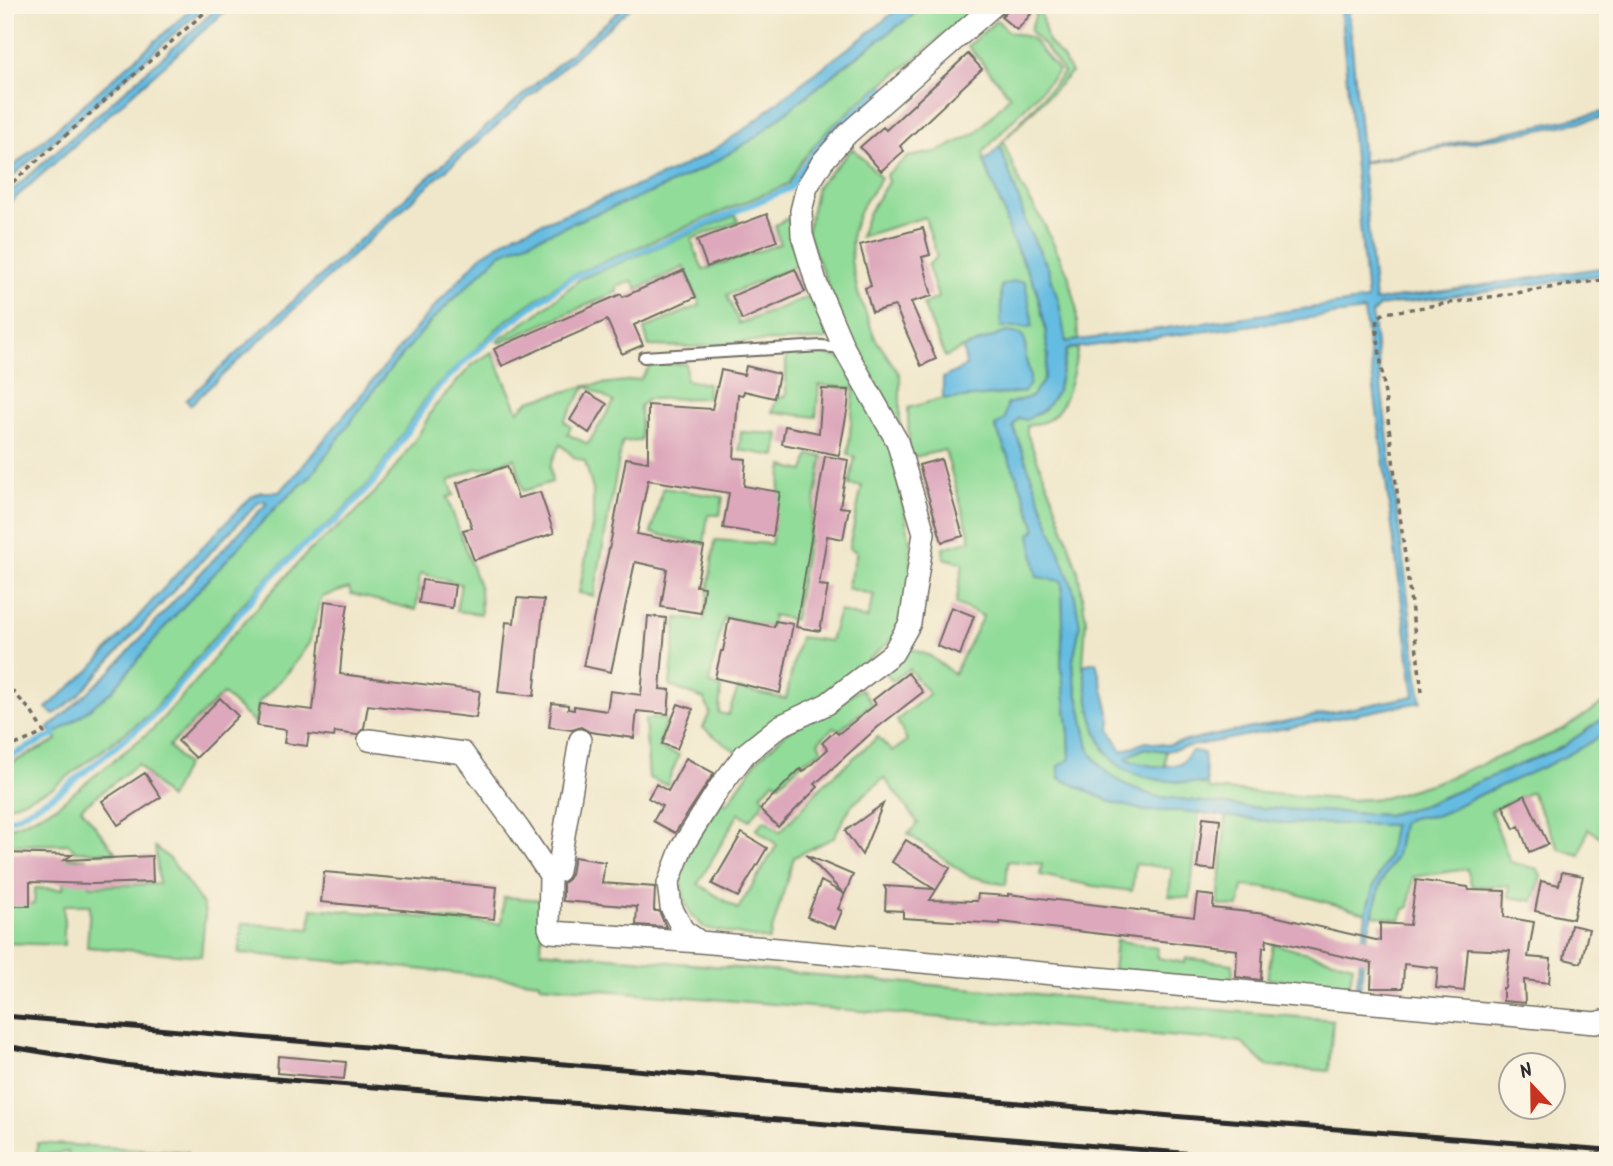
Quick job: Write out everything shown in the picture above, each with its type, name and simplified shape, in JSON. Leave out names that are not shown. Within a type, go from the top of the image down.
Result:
[{"type":"street","points":[[700,942],[683,930],[671,907],[668,884],[682,847],[745,754],[780,726],[827,704],[893,653],[910,623],[924,533],[897,441],[844,348],[817,285],[802,235],[801,211],[807,187],[822,161],[847,134],[994,5]]},
{"type":"street","points":[[369,740],[463,753],[550,875],[551,932],[700,942],[1595,1023],[1608,1020]]},
{"type":"street","points":[[550,875],[558,871],[580,740]]},
{"type":"lane","points":[[644,357],[821,346],[844,348]]},
{"type":"path","points":[[5,189],[213,5]]},
{"type":"path","points":[[1422,692],[1377,331],[1378,317],[1385,313],[1608,279]]},
{"type":"path","points":[[5,683],[31,711],[44,733],[5,749]]},
{"type":"green space","points":[[926,5],[978,5],[828,130],[802,160],[788,184],[570,276],[505,321],[430,392],[372,480],[333,520],[300,546],[260,585],[150,714],[53,788],[5,808],[5,766],[57,740],[55,734],[112,691],[169,622],[277,506],[310,477],[386,374],[432,320],[501,253],[655,191],[708,166],[753,139]]},
{"type":"green space","points":[[1027,5],[1044,5],[1041,15],[1048,42],[1063,58],[1071,73],[1003,141],[1064,73],[1030,31],[1036,14]]},
{"type":"green space","points":[[997,20],[1007,31],[1031,38],[1059,71],[983,152],[984,162],[1004,212],[1009,233],[1036,288],[1045,326],[1048,357],[1043,381],[1031,397],[1007,404],[1022,489],[1036,530],[1062,580],[1061,667],[1070,759],[1059,778],[1111,802],[1199,812],[1190,898],[1169,896],[1172,868],[1135,864],[1132,891],[1040,875],[1042,864],[1008,861],[1006,885],[969,876],[908,834],[918,823],[884,778],[851,806],[833,838],[794,857],[769,940],[705,928],[691,915],[683,896],[680,875],[690,850],[721,800],[727,804],[758,759],[787,732],[861,689],[872,703],[840,730],[834,727],[818,742],[822,750],[803,762],[779,784],[774,781],[761,794],[765,800],[750,820],[739,813],[698,884],[738,909],[777,845],[756,829],[765,820],[780,832],[826,782],[878,737],[892,752],[907,741],[897,720],[929,694],[909,669],[892,681],[884,671],[906,647],[930,656],[954,674],[983,616],[956,604],[963,563],[944,558],[943,548],[971,540],[945,450],[909,458],[908,408],[943,398],[1024,392],[1030,374],[1025,340],[1007,332],[945,357],[923,304],[938,298],[928,265],[937,257],[925,217],[860,237],[868,214],[888,182],[886,175],[908,157],[940,151],[976,133],[1010,96],[968,46]]},
{"type":"green space","points":[[1003,141],[1022,188],[1042,220],[1068,274],[1076,304],[1078,340],[1065,342],[1059,303],[1048,268],[1026,225],[1000,146]]},
{"type":"green space","points":[[853,148],[881,178],[861,208],[852,232],[851,261],[858,293],[875,338],[900,375],[900,434],[858,359],[807,233],[817,186]]},
{"type":"green space","points":[[736,215],[738,222],[691,239],[703,270],[780,244],[775,225],[788,218],[796,252],[802,263],[727,295],[739,324],[808,297],[819,306],[831,337],[822,340],[743,342],[692,347],[649,346],[644,329],[700,305],[684,267],[637,289],[633,281],[616,287],[617,292],[500,343],[497,341],[537,314],[580,279]]},
{"type":"green space","points":[[1078,348],[1069,387],[1061,407],[1048,420],[1027,426],[1027,434],[1052,495],[1078,571],[1086,620],[1083,665],[1090,705],[1104,750],[1118,765],[1132,773],[1160,780],[1207,784],[1209,789],[1351,800],[1384,798],[1442,780],[1533,743],[1563,729],[1608,700],[1608,715],[1562,747],[1424,805],[1387,815],[1245,807],[1154,796],[1126,785],[1105,771],[1090,752],[1074,677],[1073,660],[1080,626],[1013,426],[1019,418],[1057,392],[1067,350]]},
{"type":"green space","points":[[492,352],[518,411],[529,401],[586,386],[641,379],[651,364],[686,364],[686,380],[708,384],[708,398],[648,399],[640,406],[641,440],[622,442],[594,596],[579,593],[593,521],[593,490],[585,461],[575,458],[560,444],[550,466],[552,482],[523,491],[515,458],[474,469],[449,481],[454,495],[447,497],[480,589],[481,614],[456,611],[461,584],[420,573],[416,610],[351,594],[349,588],[322,597],[309,643],[290,670],[259,702],[255,724],[223,694],[169,746],[186,765],[169,799],[138,764],[81,808],[116,853],[75,851],[69,844],[5,845],[5,829],[57,806],[153,729],[205,671],[224,644],[309,551],[354,514],[383,484],[419,434],[434,407],[472,365]],"holes":[[[586,386],[614,402],[588,444],[567,434],[571,427],[564,421]]]},
{"type":"green space","points":[[818,353],[841,358],[890,445],[910,542],[911,581],[897,635],[828,695],[738,753],[703,728],[710,712],[704,699],[670,686],[677,618],[704,621],[715,540],[771,544],[783,466],[804,471],[809,455],[823,456],[794,620],[773,615],[771,627],[725,617],[709,683],[721,688],[719,713],[728,715],[738,689],[786,699],[800,637],[830,641],[839,611],[867,619],[874,595],[847,588],[857,552],[849,548],[862,486],[849,485],[855,457],[848,455],[854,389],[819,385],[816,417],[772,412],[777,398],[786,396],[786,355]]},
{"type":"green space","points":[[741,432],[779,434],[776,456],[739,450]]},
{"type":"green space","points":[[663,488],[723,497],[720,515],[708,515],[704,544],[651,533]]},
{"type":"green space","points":[[645,719],[666,719],[659,748],[679,755],[667,785],[649,778]]},
{"type":"green space","points":[[1608,731],[1608,836],[1605,840],[1588,829],[1580,855],[1559,849],[1531,792],[1491,811],[1510,862],[1538,869],[1541,876],[1533,901],[1509,897],[1509,886],[1472,886],[1467,869],[1413,877],[1409,907],[1404,909],[1400,920],[1373,915],[1381,882],[1396,856],[1402,823],[1415,817],[1442,813],[1558,760]]},
{"type":"green space","points":[[1145,748],[1166,751],[1165,766],[1139,764],[1126,757]]},
{"type":"green space","points":[[1226,816],[1283,823],[1394,825],[1388,857],[1374,885],[1366,913],[1278,889],[1243,886],[1239,907],[1218,905]]},
{"type":"green space","points":[[155,847],[170,859],[203,905],[205,914],[201,956],[87,947],[90,905],[64,905],[64,945],[5,943],[5,905],[34,904],[35,888],[63,889],[64,857],[87,859],[90,886],[159,884]]},
{"type":"green space","points":[[504,897],[544,900],[541,951],[1333,1020],[1329,1071],[1267,1066],[1241,1042],[540,985],[540,982],[239,953],[242,923],[310,929],[312,908],[501,924]]},
{"type":"green space","points":[[1116,940],[1157,948],[1158,958],[1185,963],[1186,958],[1233,964],[1232,982],[1113,971]]},
{"type":"green space","points":[[1273,944],[1353,965],[1349,989],[1267,979]]},
{"type":"green space","points":[[37,1143],[188,1152],[187,1161],[68,1161],[68,1152],[37,1156]]},
{"type":"water","points":[[196,5],[207,5],[5,183],[5,174]]},
{"type":"water","points":[[221,5],[232,5],[5,207],[5,197]]},
{"type":"water","points":[[626,5],[634,5],[422,191],[190,405],[186,400],[417,187]]},
{"type":"water","points":[[902,5],[926,5],[753,139],[708,166],[655,191],[501,253],[432,320],[386,374],[310,477],[277,506],[169,622],[112,691],[55,734],[48,729],[111,671],[267,503],[258,503],[187,576],[78,696],[54,715],[46,708],[90,670],[182,568],[251,497],[261,492],[279,492],[292,479],[426,316],[482,255],[517,233],[669,173],[709,153],[748,127]]},
{"type":"water","points":[[1340,5],[1348,5],[1363,162],[1608,111],[1608,117],[1362,163],[1375,301],[1608,267],[1608,274],[1379,306],[1372,314],[1421,702],[1166,751],[1145,748],[1127,757],[1129,761],[1158,767],[1181,764],[1192,751],[1204,753],[1207,784],[1173,782],[1127,771],[1109,756],[1102,745],[1089,705],[1083,665],[1096,662],[1111,720],[1110,730],[1122,751],[1146,742],[1166,745],[1414,696],[1364,311],[1067,349],[1057,392],[1045,409],[1026,420],[1019,418],[1013,426],[1074,591],[1080,626],[1073,660],[1074,677],[1090,752],[1105,771],[1126,785],[1154,796],[1245,807],[1387,815],[1424,805],[1562,747],[1608,715],[1608,731],[1575,751],[1442,813],[1411,818],[1402,823],[1396,856],[1381,882],[1366,940],[1360,991],[1356,991],[1366,913],[1374,885],[1388,857],[1393,825],[1283,823],[1181,811],[1145,811],[1111,802],[1059,778],[1059,766],[1070,759],[1061,667],[1062,581],[1037,577],[1030,534],[1036,529],[995,426],[1005,419],[1007,404],[1031,397],[1043,381],[1048,357],[1045,326],[1036,288],[1009,233],[1004,212],[984,162],[1000,146],[1026,225],[1048,268],[1059,303],[1066,342],[1367,300]]},
{"type":"water","points":[[1015,281],[1025,282],[1032,327],[1001,327],[1001,286]]},
{"type":"water","points":[[1007,332],[1021,334],[1025,340],[1030,384],[1024,392],[943,398],[943,378],[966,366],[963,348]]},
{"type":"building","points":[[1012,5],[1021,5],[1031,14],[1017,30],[1001,17]]},
{"type":"building","points":[[968,54],[982,69],[900,146],[904,151],[881,171],[860,147],[883,127],[886,130]]},
{"type":"building","points":[[767,214],[777,241],[707,267],[697,240]]},
{"type":"building","points":[[923,228],[930,255],[922,257],[932,296],[911,302],[936,359],[921,366],[895,306],[872,312],[865,288],[871,286],[860,245]]},
{"type":"building","points":[[795,269],[805,292],[742,320],[732,296]]},
{"type":"building","points":[[684,270],[696,297],[634,325],[643,345],[622,354],[607,320],[502,366],[494,349],[621,294],[623,297]]},
{"type":"building","points":[[746,366],[779,374],[774,398],[744,391],[743,395],[738,394],[734,458],[746,459],[744,486],[780,492],[773,536],[723,528],[729,493],[648,480],[637,534],[704,547],[696,586],[704,587],[701,613],[661,607],[667,569],[635,562],[611,672],[583,666],[626,458],[648,462],[648,405],[712,409],[721,370],[744,375]]},
{"type":"building","points":[[822,389],[849,390],[839,455],[782,444],[785,426],[819,433]]},
{"type":"building","points":[[587,392],[607,404],[589,433],[570,420]]},
{"type":"building","points":[[825,456],[848,460],[840,507],[849,508],[843,539],[827,536],[819,585],[828,586],[820,631],[796,627]]},
{"type":"building","points":[[941,459],[963,536],[942,542],[919,465]]},
{"type":"building","points":[[507,466],[518,498],[540,492],[554,533],[474,560],[463,530],[472,528],[457,483]]},
{"type":"building","points":[[422,580],[455,585],[452,608],[419,603]]},
{"type":"building","points":[[517,598],[544,600],[534,696],[498,692],[506,622],[514,623]]},
{"type":"building","points":[[325,601],[348,604],[340,674],[480,691],[476,718],[368,705],[364,728],[357,735],[335,732],[334,737],[309,734],[307,746],[284,743],[286,730],[257,726],[260,704],[313,710]]},
{"type":"building","points":[[951,607],[974,616],[960,655],[937,646]]},
{"type":"building","points":[[648,616],[666,618],[660,689],[670,690],[668,714],[637,711],[634,738],[590,732],[581,727],[572,730],[549,727],[552,703],[568,705],[568,709],[574,710],[574,706],[607,711],[610,691],[641,695]]},
{"type":"building","points":[[729,618],[774,627],[775,621],[793,624],[780,693],[715,678]]},
{"type":"building","points":[[908,673],[923,692],[878,727],[815,784],[818,787],[778,827],[760,809],[800,769],[803,772],[828,749],[822,743],[835,731],[838,734],[876,704],[873,700]]},
{"type":"building","points":[[220,698],[238,716],[196,758],[178,741]]},
{"type":"building","points":[[678,704],[693,709],[677,749],[662,744]]},
{"type":"building","points":[[686,758],[714,773],[675,833],[653,821],[662,806],[648,798],[656,784],[668,791]]},
{"type":"building","points":[[145,773],[161,797],[118,825],[102,801]]},
{"type":"building","points":[[1525,795],[1548,844],[1529,852],[1519,826],[1514,829],[1503,806]]},
{"type":"building","points":[[883,804],[862,855],[845,831]]},
{"type":"building","points":[[1203,817],[1220,819],[1215,870],[1197,868]]},
{"type":"building","points":[[742,833],[767,848],[738,897],[712,884]]},
{"type":"building","points":[[906,840],[950,868],[930,900],[977,901],[978,894],[1008,894],[1194,917],[1197,894],[1214,896],[1213,908],[1265,914],[1380,941],[1380,923],[1410,925],[1416,880],[1468,887],[1469,890],[1505,891],[1504,917],[1534,922],[1528,957],[1551,959],[1549,983],[1524,980],[1525,1003],[1503,1001],[1510,951],[1468,949],[1464,991],[1436,988],[1438,968],[1404,964],[1403,988],[1371,988],[1372,963],[1267,939],[1266,947],[1263,947],[1261,980],[1236,977],[1237,950],[1000,922],[903,918],[903,911],[885,910],[884,886],[934,889],[892,862]]},
{"type":"building","points":[[5,853],[72,855],[64,860],[152,856],[153,882],[30,882],[30,906],[7,906]]},
{"type":"building","points":[[806,855],[853,875],[838,909],[842,911],[835,928],[807,917],[821,881],[844,894]]},
{"type":"building","points":[[574,857],[605,862],[602,883],[655,887],[654,911],[659,911],[666,927],[636,925],[637,907],[563,901],[563,883],[571,874]]},
{"type":"building","points":[[324,872],[497,887],[494,919],[321,902]]},
{"type":"building","points":[[1562,872],[1583,876],[1573,919],[1535,911],[1541,881],[1559,885]]},
{"type":"building","points":[[1571,925],[1589,929],[1581,963],[1564,959]]},
{"type":"building","points":[[278,1056],[346,1062],[344,1079],[277,1073]]},
{"type":"waterway","points":[[5,821],[61,791],[152,717],[262,587],[302,547],[335,522],[374,482],[433,393],[508,324],[571,278],[790,188],[829,134],[884,88]]},
{"type":"waterway","points":[[5,759],[55,734]]},
{"type":"railway","points":[[5,1016],[1207,1119],[1608,1150]]},
{"type":"railway","points":[[5,1046],[122,1065],[228,1075],[1280,1161]]}]
